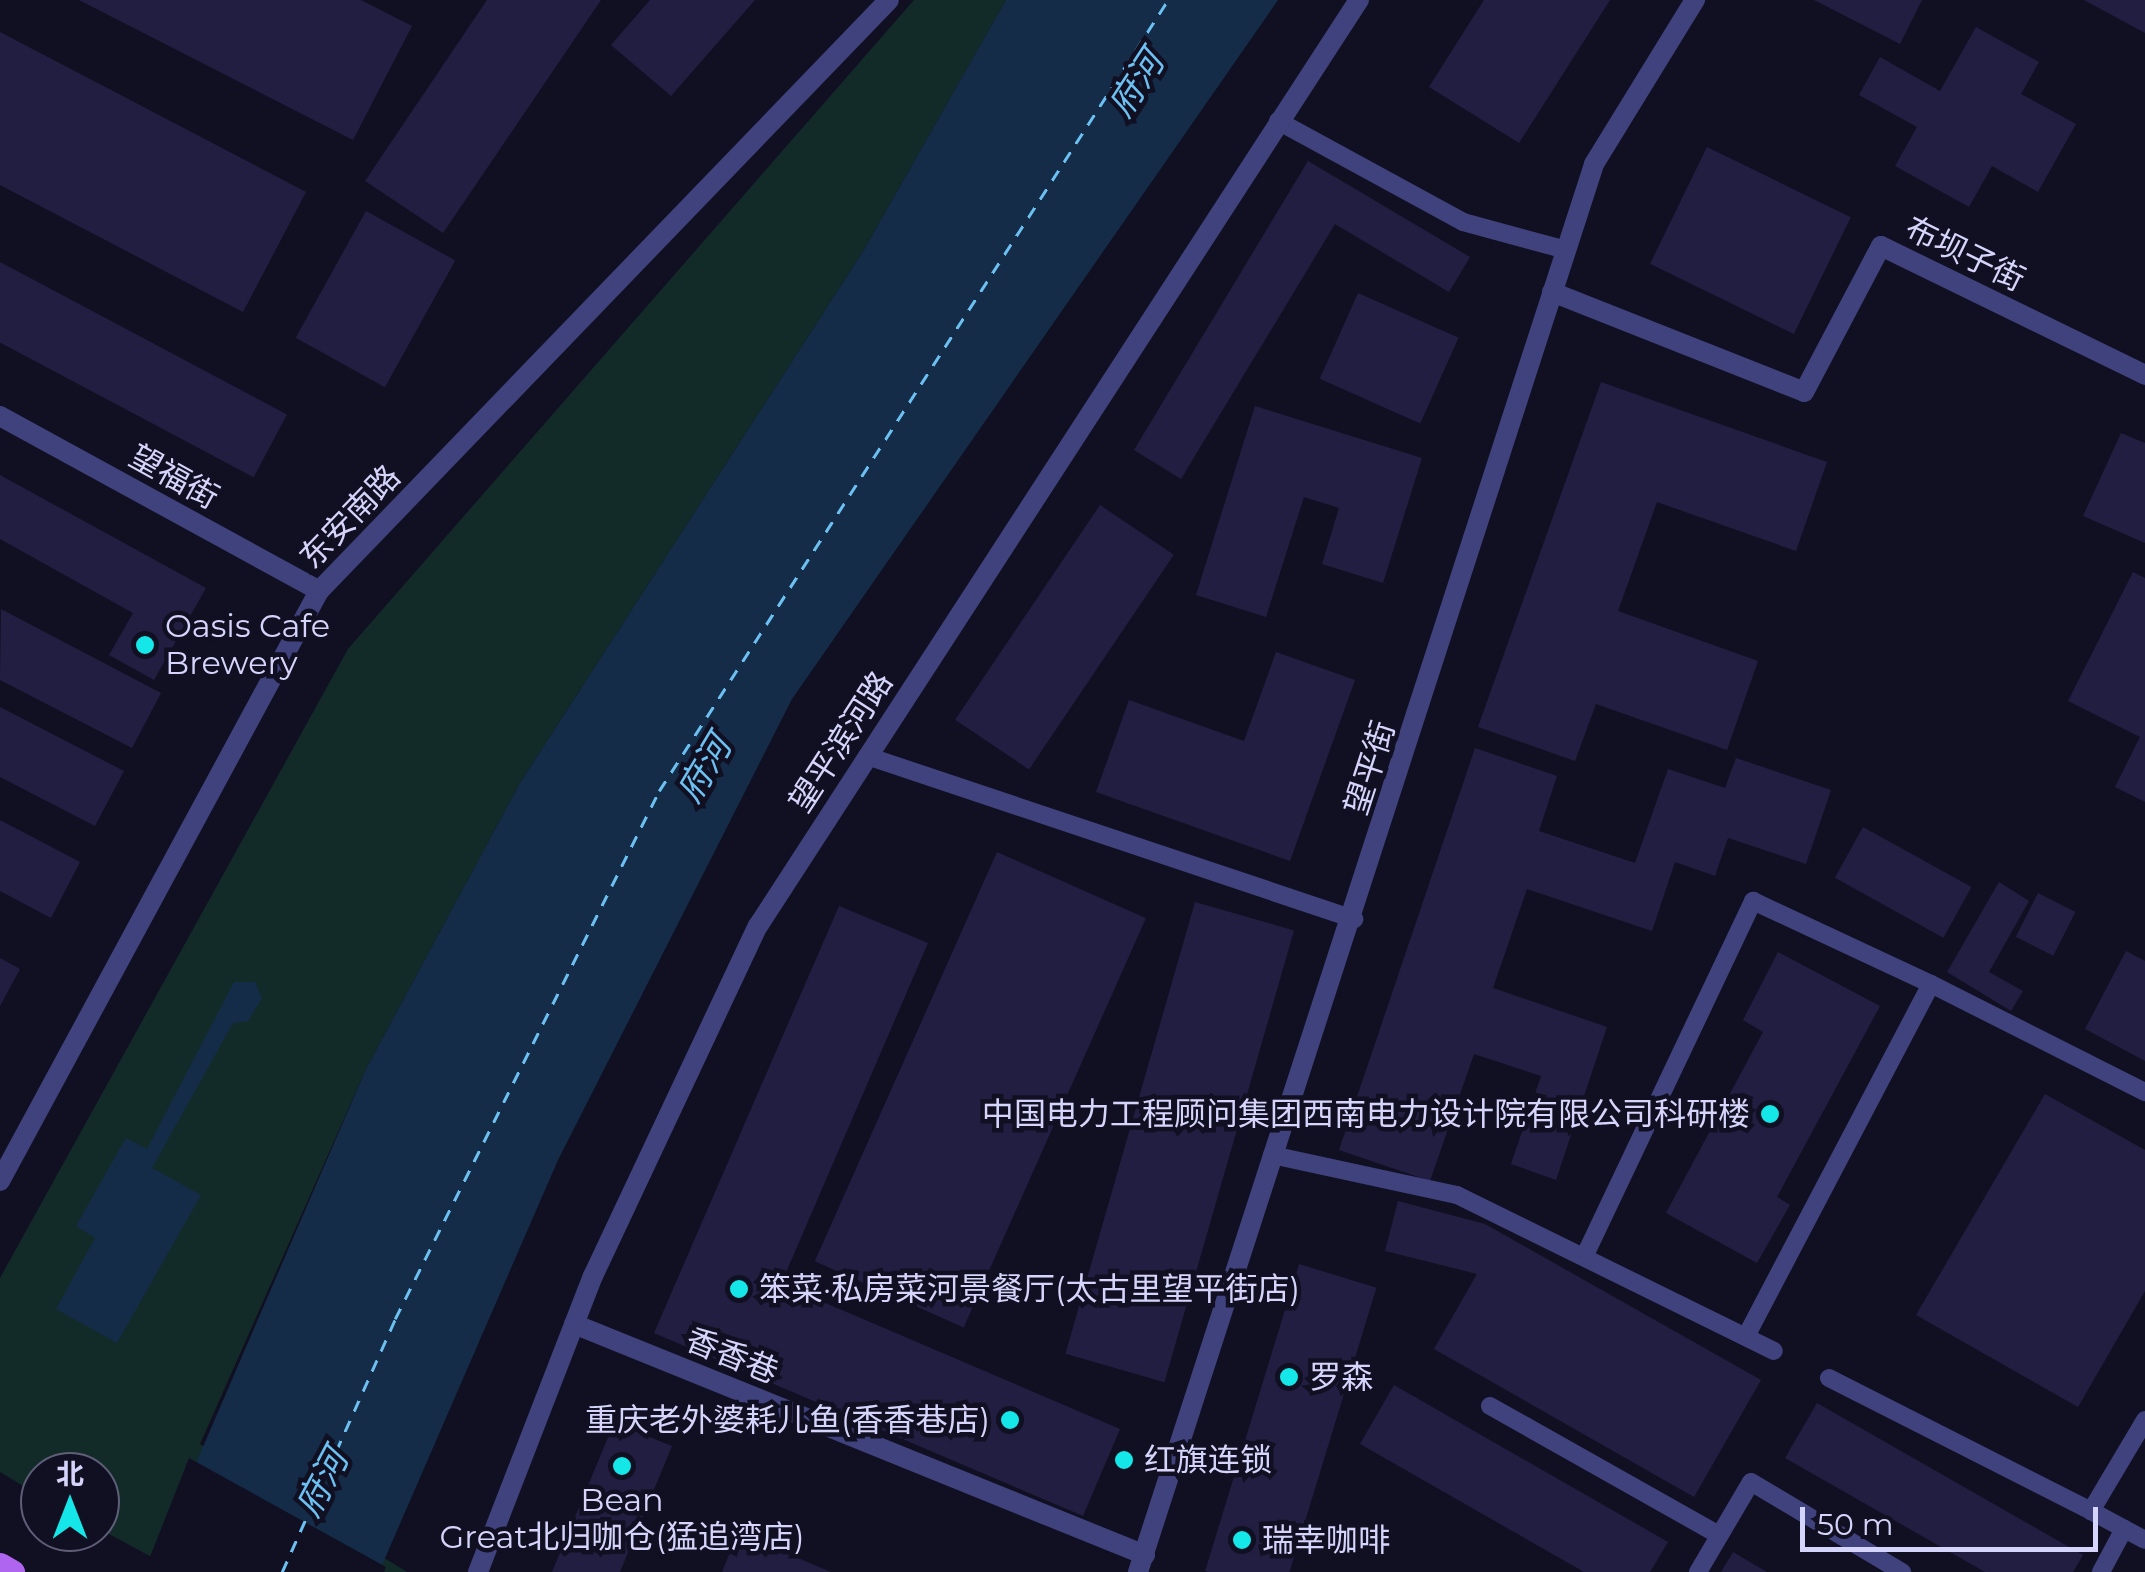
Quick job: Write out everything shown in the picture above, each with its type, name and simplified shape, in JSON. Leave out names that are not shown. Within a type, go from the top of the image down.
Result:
[{"type":"main road","points":[[0,1565],[12,1572]]},
{"type":"street","name":"东安南路","points":[[0,1181],[319,592],[890,0]]},
{"type":"street","name":"望平滨河路","points":[[478,1572],[574,1324],[758,926],[1359,0]]},
{"type":"street","name":"望平街","points":[[1142,1564],[1272,1155],[1354,919],[1594,164],[1695,0]]},
{"type":"street","name":"布坝子街","points":[[1552,292],[1804,392],[1881,246],[2145,375]]},
{"type":"street","name":"望福街","points":[[0,416],[319,592]]},
{"type":"street","name":"香香巷","points":[[574,1324],[1142,1564]]},
{"type":"lane","points":[[1278,121],[1463,222],[1566,250]]},
{"type":"lane","points":[[867,756],[1354,919]]},
{"type":"lane","points":[[1586,1253],[1753,901],[1931,984],[2145,1092]]},
{"type":"lane","points":[[1746,1335],[1931,984]]},
{"type":"lane","points":[[1272,1155],[1457,1195],[1586,1253],[1774,1351]]},
{"type":"lane","points":[[1828,1378],[2145,1540]]},
{"type":"lane","points":[[1490,1406],[1719,1535]]},
{"type":"lane","points":[[2091,1511],[2145,1420]]},
{"type":"lane","points":[[1698,1572],[1750,1482],[1902,1572]]},
{"type":"lane","points":[[2101,1572],[2124,1529]]},
{"type":"green space","points":[[914,0],[1006,0],[862,253],[520,783],[366,1069],[200,1444],[407,1572],[179,1572],[120,1540],[120,1452],[20,1452],[20,1484],[0,1472],[0,1278],[348,649]]},
{"type":"water","name":"府河","points":[[1006,0],[1278,0],[792,699],[558,1160],[379,1572],[149,1572],[366,1069],[520,783],[862,253]]},
{"type":"water","points":[[234,982],[255,982],[262,998],[248,1021],[233,1023],[152,1168],[201,1195],[117,1343],[56,1309],[95,1238],[76,1226],[126,1138],[147,1149]]},
{"type":"pier","points":[[189,1458],[386,1567],[384,1572],[144,1572]]},
{"type":"building","points":[[79,0],[361,0],[412,26],[353,140]]},
{"type":"building","points":[[487,0],[601,0],[443,233],[365,181]]},
{"type":"building","points":[[650,0],[755,0],[671,96],[611,45]]},
{"type":"building","points":[[1484,0],[1610,0],[1519,143],[1429,87]]},
{"type":"building","points":[[1814,0],[1922,0],[1900,44]]},
{"type":"building","points":[[2084,0],[2145,0],[2145,33]]},
{"type":"building","points":[[1976,27],[2039,62],[2021,94],[2076,124],[2038,192],[1992,166],[1969,207],[1895,166],[1917,127],[1859,95],[1880,57],[1940,91]]},
{"type":"building","points":[[0,32],[306,192],[243,312],[0,185]]},
{"type":"building","points":[[1707,147],[1851,217],[1794,334],[1650,264]]},
{"type":"building","points":[[1308,161],[1470,257],[1449,292],[1335,224],[1181,479],[1134,450]]},
{"type":"building","points":[[366,211],[455,260],[385,387],[296,338]]},
{"type":"building","points":[[0,262],[287,415],[254,477],[0,342]]},
{"type":"building","points":[[1358,293],[1458,338],[1420,424],[1320,379]]},
{"type":"building","points":[[1601,382],[1827,462],[1796,551],[1657,502],[1618,611],[1758,661],[1727,750],[1596,704],[1575,761],[1478,727]]},
{"type":"building","points":[[1255,406],[1422,458],[1383,583],[1322,564],[1339,508],[1304,497],[1266,617],[1196,595]]},
{"type":"building","points":[[2121,433],[2145,443],[2145,543],[2083,516]]},
{"type":"building","points":[[0,475],[206,588],[154,680],[109,655],[133,613],[0,539]]},
{"type":"building","points":[[1100,505],[1174,555],[1029,769],[955,720]]},
{"type":"building","points":[[2133,572],[2145,578],[2145,802],[2115,787],[2140,737],[2068,701]]},
{"type":"building","points":[[1,609],[161,693],[132,748],[0,680]]},
{"type":"building","points":[[1276,652],[1355,680],[1290,861],[1096,792],[1129,700],[1244,741]]},
{"type":"building","points":[[0,707],[124,771],[95,826],[0,777]]},
{"type":"building","points":[[1475,748],[1557,776],[1539,831],[1635,863],[1668,769],[1725,788],[1736,758],[1831,790],[1806,864],[1728,838],[1715,876],[1675,862],[1652,931],[1527,889],[1493,988],[1607,1027],[1556,1180],[1511,1164],[1541,1076],[1474,1054],[1430,1181],[1339,1150]]},
{"type":"building","points":[[0,820],[80,862],[51,918],[0,891]]},
{"type":"building","points":[[1863,827],[1971,887],[1943,938],[1835,878]]},
{"type":"building","points":[[997,852],[1146,918],[964,1328],[815,1261]]},
{"type":"building","points":[[1999,882],[2029,901],[1989,972],[2023,991],[2011,1011],[1947,972]]},
{"type":"building","points":[[2038,893],[2075,912],[2053,956],[2016,937]]},
{"type":"building","points":[[1195,902],[1294,930],[1164,1382],[1065,1354]]},
{"type":"building","points":[[839,906],[928,943],[781,1284],[1120,1429],[1083,1516],[654,1333]]},
{"type":"building","points":[[2126,951],[2145,961],[2145,1061],[2085,1029]]},
{"type":"building","name":"中国电力工程顾问集团西南电力设计院有限公司科研楼","points":[[1778,952],[1880,1006],[1777,1197],[1790,1205],[1757,1263],[1666,1213],[1763,1032],[1743,1020]]},
{"type":"building","points":[[0,958],[20,969],[0,1006]]},
{"type":"building","points":[[2045,1094],[2145,1150],[2145,1291],[2078,1407],[1916,1315]]},
{"type":"building","points":[[1398,1201],[1485,1224],[1761,1380],[1694,1497],[1434,1349],[1477,1274],[1385,1251]]},
{"type":"building","points":[[1299,1264],[1376,1288],[1290,1572],[1205,1571]]},
{"type":"building","points":[[1394,1385],[1668,1542],[1650,1572],[1584,1572],[1360,1444]]},
{"type":"building","points":[[1817,1403],[2083,1555],[2073,1572],[1985,1572],[1785,1458]]},
{"type":"building","points":[[614,1423],[672,1446],[620,1572],[552,1572]]},
{"type":"building","points":[[738,1533],[831,1572],[722,1572]]},
{"type":"building","points":[[1733,1552],[1767,1572],[1721,1572]]},
{"type":"ferry route","points":[[282,1572],[395,1319],[659,791],[1168,0]]},
{"type":"place","name":"Oasis Cafe Brewery","points":[[145,645]]},
{"type":"place","name":"中国电力工程顾问集团西南电力设计院有限公司科研楼","points":[[1770,1114]]},
{"type":"place","name":"笨菜·私房菜河景餐厅(太古里望平街店)","points":[[739,1289]]},
{"type":"place","name":"罗森","points":[[1289,1377]]},
{"type":"place","name":"重庆老外婆耗儿鱼(香香巷店)","points":[[1010,1420]]},
{"type":"place","name":"红旗连锁","points":[[1124,1460]]},
{"type":"place","name":"Bean Great北归咖仓(猛追湾店)","points":[[622,1466]]},
{"type":"place","name":"瑞幸咖啡","points":[[1242,1540]]}]
